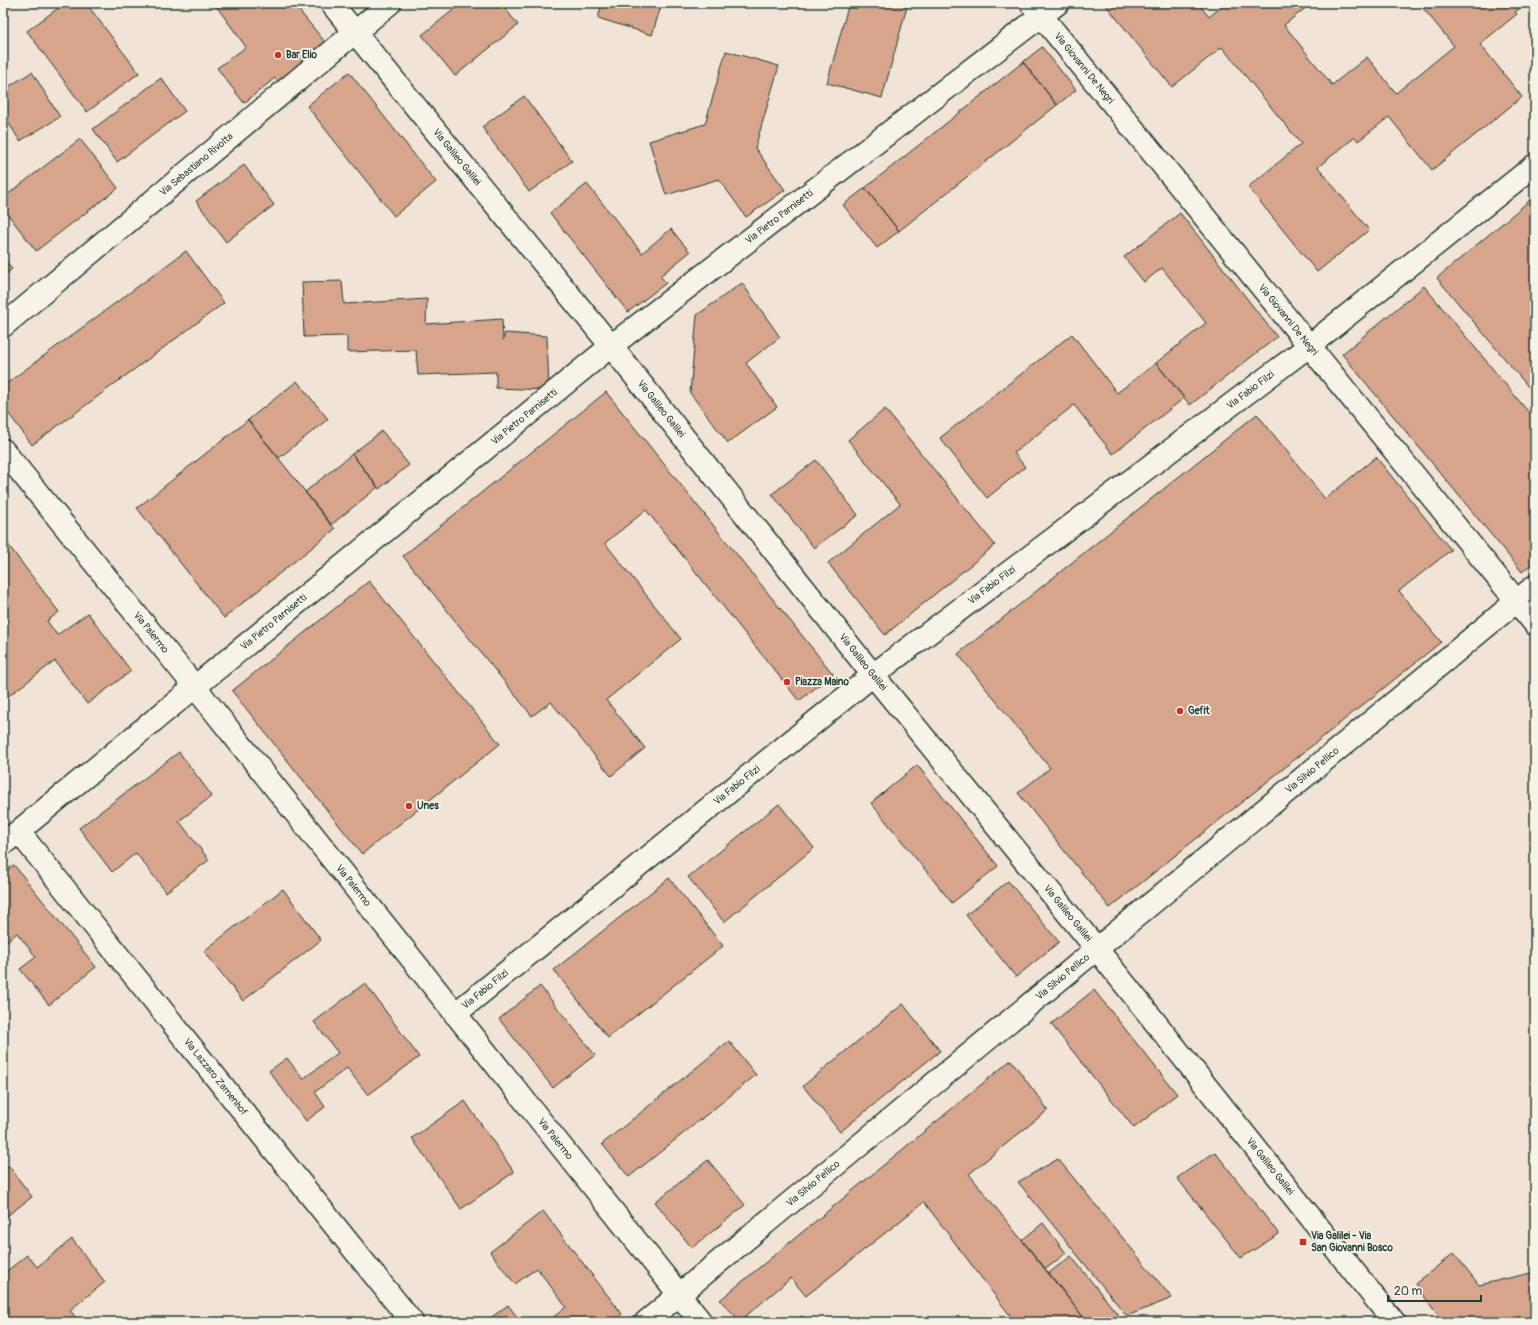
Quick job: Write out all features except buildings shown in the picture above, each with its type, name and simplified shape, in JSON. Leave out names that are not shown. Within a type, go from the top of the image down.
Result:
[{"type":"street","name":"Via Galileo Galilei","points":[[331,3],[611,346],[873,675],[1096,948],[1394,1322]]},
{"type":"street","name":"Via Sebastiano Rivolta","points":[[3,326],[390,3]]},
{"type":"street","name":"Via Pietro Parnisetti","points":[[11,838],[611,346],[1044,7]]},
{"type":"street","name":"Via Giovanni De Negri","points":[[1044,7],[1308,346],[1535,624]]},
{"type":"street","name":"Via Fabio Filzi","points":[[454,1014],[873,675],[1308,346],[1535,165]]},
{"type":"street","name":"Via Palermo","points":[[3,450],[195,687],[454,1014],[701,1322]]},
{"type":"street","name":"Via Silvio Pellico","points":[[646,1322],[1535,586]]},
{"type":"street","name":"Via Lazzaro Zamenhof","points":[[11,838],[412,1322]]},
{"type":"place","name":"Bar Elio","points":[[278,55]]},
{"type":"place","name":"Piazza Maino","points":[[787,682]]},
{"type":"place","name":"Gefit","points":[[1180,711]]},
{"type":"place","name":"Unes","points":[[409,806]]},
{"type":"place","name":"Via Galilei - Via San Giovanni Bosco","points":[[1303,1242]]}]
